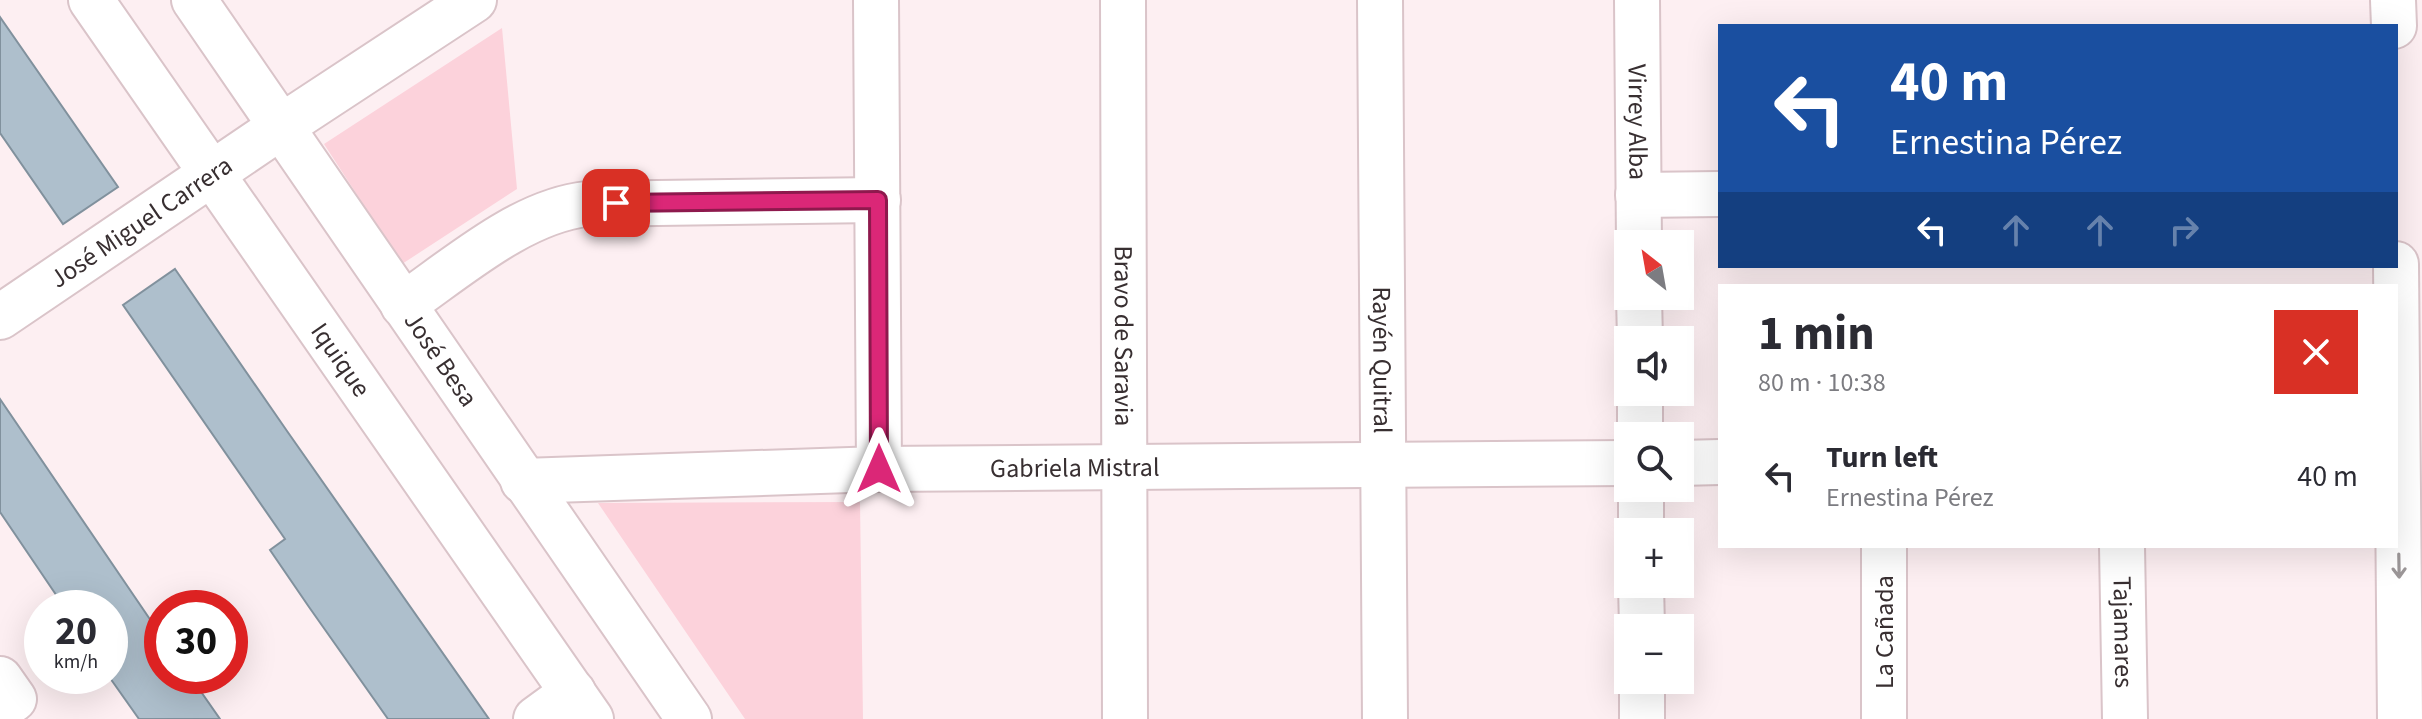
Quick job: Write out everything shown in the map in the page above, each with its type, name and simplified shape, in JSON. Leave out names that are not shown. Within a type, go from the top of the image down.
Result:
[{"type":"street","name":"Iquique","points":[[91,0],[582,706]]},
{"type":"street","name":"José Besa","points":[[194,0],[689,719]]},
{"type":"street","name":"José Miguel Carrera","points":[[0,317],[474,0]]},
{"type":"street","points":[[876,0],[879,469]]},
{"type":"street","name":"Bravo de Saravia","points":[[1123,0],[1125,719]]},
{"type":"street","name":"Rayén Quitral","points":[[1380,0],[1385,719]]},
{"type":"street","name":"Virrey Alba","points":[[1637,0],[1639,230]]},
{"type":"street","points":[[2393,0],[2394,24]]},
{"type":"street","points":[[1638,195],[1718,194]]},
{"type":"street","points":[[403,305],[521,226],[567,206],[878,200]]},
{"type":"street","points":[[2398,307],[2405,457],[2400,719]]},
{"type":"street","points":[[1694,463],[1718,462]]},
{"type":"street","name":"Gabriela Mistral","points":[[523,481],[879,469],[1614,463]]},
{"type":"street","name":"La Cañada","points":[[1884,548],[1884,719]]},
{"type":"street","name":"Tajamares","points":[[2122,548],[2125,719]]},
{"type":"street","points":[[1642,694],[1642,719]]},
{"type":"street","points":[[536,719],[582,706]]},
{"type":"shaded area","points":[[502,28],[517,189],[402,264],[324,144]]},
{"type":"shaded area","points":[[860,502],[863,719],[745,719],[598,503]]},
{"type":"building","points":[[0,17],[118,187],[63,224],[0,133]]},
{"type":"building","points":[[175,269],[489,719],[388,719],[309,607],[270,550],[285,539],[123,305]]},
{"type":"building","points":[[0,399],[144,611],[144,694],[203,694],[220,719],[139,719],[121,694],[128,694],[128,590],[53,590],[0,512]]},
{"type":"route","points":[[616,203],[878,200],[879,469]]}]
